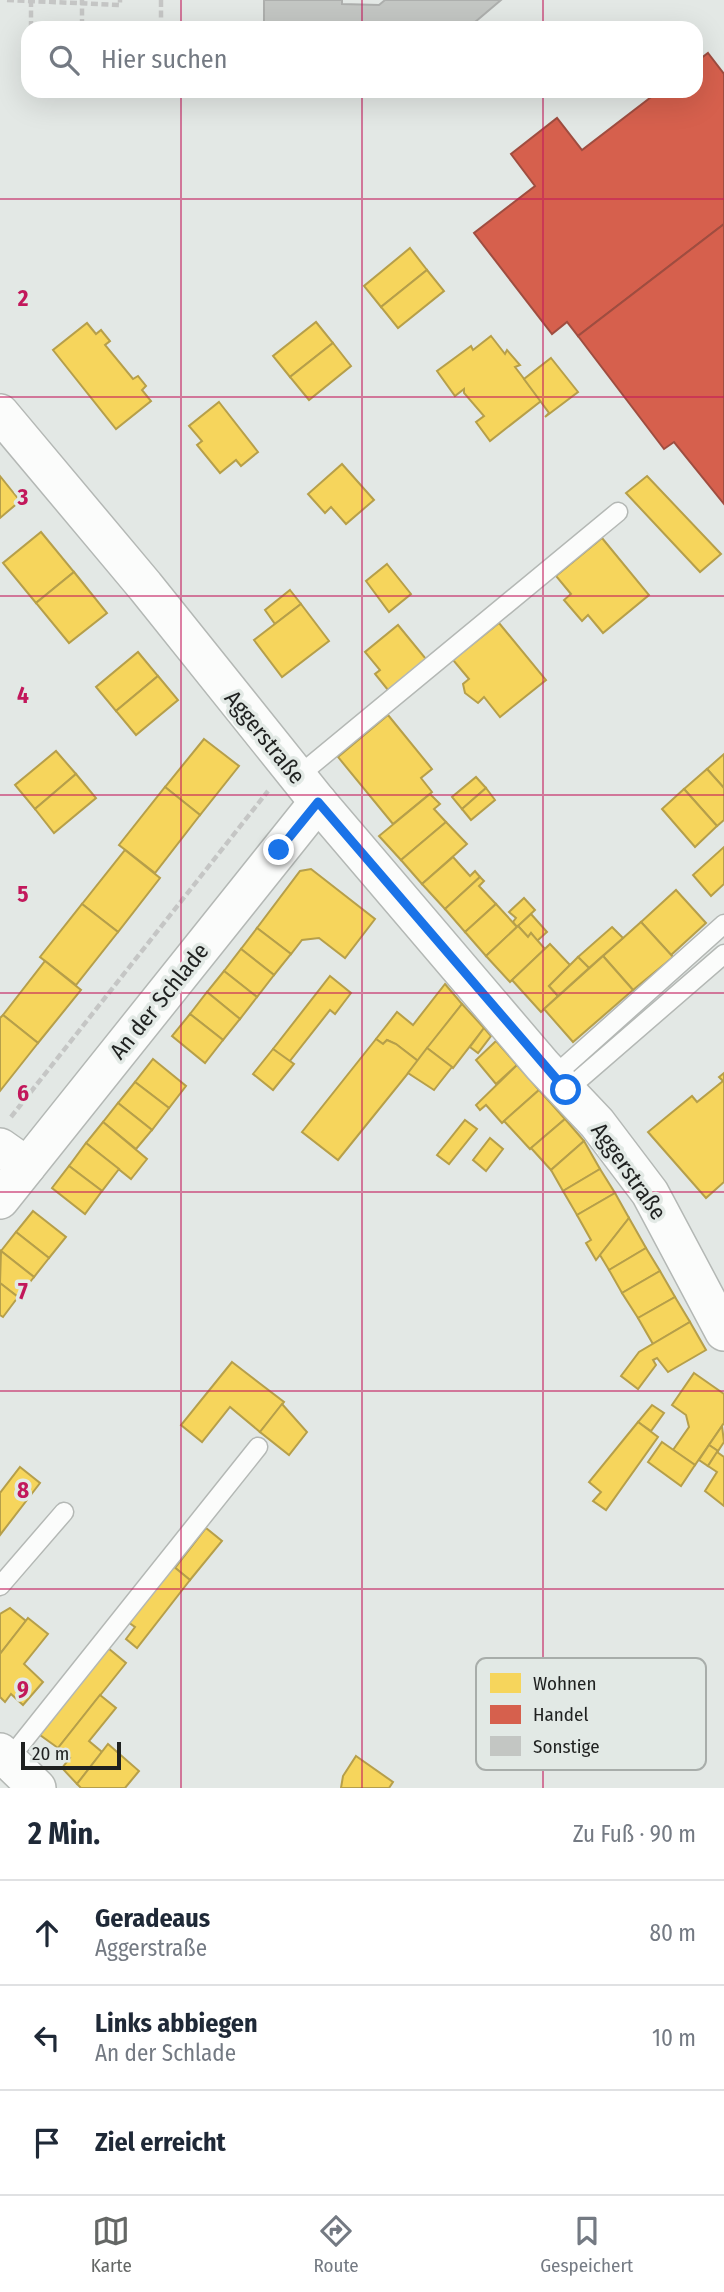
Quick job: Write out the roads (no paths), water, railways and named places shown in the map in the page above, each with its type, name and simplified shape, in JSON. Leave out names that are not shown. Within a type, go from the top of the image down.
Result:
[{"type":"street","name":"Aggerstraße","points":[[0,413],[145,586],[301,782],[597,1123],[650,1193],[724,1332]]},
{"type":"street","name":"An der Schlade","points":[[0,1200],[12,1144],[301,782]]},
{"type":"street","points":[[4,1755],[37,1788]]},
{"type":"lane","points":[[301,782],[618,512]]},
{"type":"lane","points":[[560,1083],[724,924]]},
{"type":"lane","points":[[560,1083],[724,954]]},
{"type":"lane","points":[[4,1755],[258,1447]]},
{"type":"lane","points":[[0,1586],[64,1512]]}]
